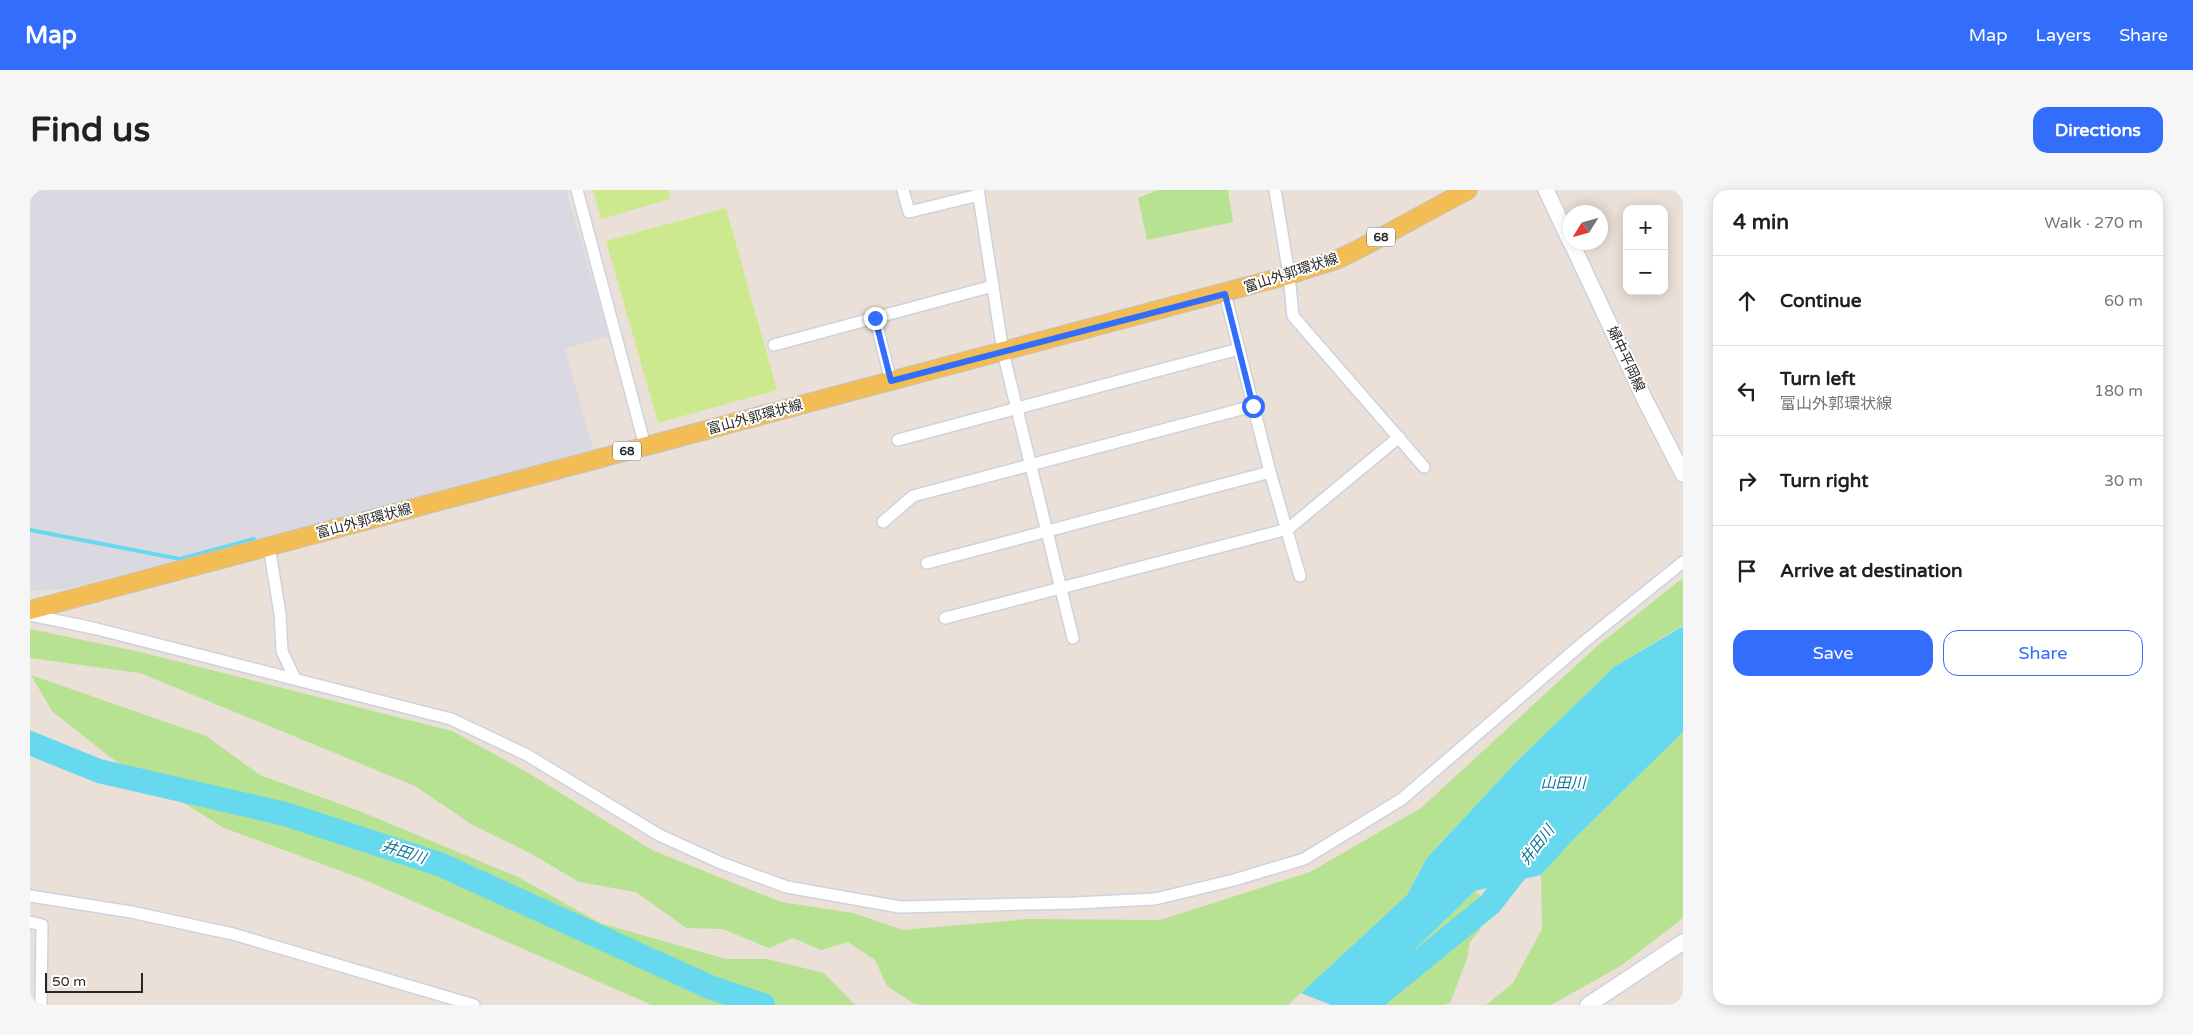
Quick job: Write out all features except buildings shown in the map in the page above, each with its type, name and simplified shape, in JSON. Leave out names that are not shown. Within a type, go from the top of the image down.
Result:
[{"type":"main road","name":"富山外郭環状線","points":[[30,610],[1289,276],[1336,260],[1357,250],[1468,190]]},
{"type":"main road","name":"婦中平岡線","points":[[1546,190],[1563,225]]},
{"type":"main road","name":"婦中平岡線","points":[[1575,250],[1645,400],[1683,474]]},
{"type":"main road","points":[[1588,1005],[1683,942]]},
{"type":"street","points":[[577,190],[645,446]]},
{"type":"street","points":[[903,190],[909,212],[978,193],[1003,352],[1045,531],[1073,638]]},
{"type":"street","points":[[1274,190],[1289,276],[1293,316],[1400,437],[1424,467]]},
{"type":"street","points":[[774,345],[993,286]]},
{"type":"street","points":[[1225,294],[1270,472],[1300,576]]},
{"type":"street","points":[[875,318],[891,381]]},
{"type":"street","points":[[898,440],[1239,349]]},
{"type":"street","points":[[883,522],[913,496],[1253,406]]},
{"type":"street","points":[[945,618],[1288,529],[1400,437]]},
{"type":"street","points":[[928,563],[1270,472]]},
{"type":"street","points":[[269,546],[280,614],[282,651],[295,679]]},
{"type":"street","points":[[30,615],[93,628],[450,719],[527,755],[659,835],[721,863],[787,887],[900,907],[1075,903],[1155,898],[1234,880],[1304,859],[1402,799],[1584,642],[1683,562]]},
{"type":"street","points":[[30,896],[131,912],[233,934],[474,1005]]},
{"type":"street","points":[[30,922],[42,925],[40,1005]]},
{"type":"shaded area","points":[[30,190],[566,190],[609,336],[565,349],[594,452],[66,589],[30,591]]},
{"type":"green space","points":[[593,190],[668,190],[671,199],[601,219]]},
{"type":"green space","points":[[1158,190],[1228,190],[1233,222],[1147,240],[1138,198]]},
{"type":"green space","points":[[726,208],[777,390],[658,423],[606,241]]},
{"type":"green space","points":[[1683,578],[1683,625],[1614,667],[1518,760],[1427,858],[1407,895],[1288,1005],[921,1005],[913,1003],[887,986],[875,960],[848,942],[821,950],[793,938],[769,948],[723,929],[686,928],[636,892],[579,882],[528,852],[471,824],[415,786],[140,673],[30,658],[30,629],[140,652],[452,731],[525,771],[652,850],[781,902],[853,913],[903,930],[1028,919],[1160,920],[1310,872],[1421,808],[1596,647]]},
{"type":"green space","points":[[31,675],[206,736],[260,775],[362,812],[518,877],[600,923],[726,959],[767,959],[824,973],[855,1005],[652,1005],[360,878],[224,828],[110,757],[52,711]]},
{"type":"green space","points":[[1683,732],[1683,918],[1622,965],[1551,1005],[1486,1005],[1513,983],[1542,929],[1541,875],[1573,840]]},
{"type":"green space","points":[[1475,891],[1480,895],[1480,930],[1470,942],[1467,959],[1450,1003],[1443,1005],[1370,1005],[1412,952]]},
{"type":"water","name":"山田川","points":[[1683,626],[1683,732],[1573,840],[1541,875],[1475,891],[1412,952],[1370,1005],[1331,1005],[1301,993],[1407,895],[1427,858],[1518,760],[1614,667]]},
{"type":"waterway","points":[[30,530],[180,559],[254,539]]},
{"type":"waterway","name":"井田川","points":[[30,743],[99,771],[285,814],[439,864],[712,988],[763,1005]]},
{"type":"waterway","name":"井田川","points":[[1366,1005],[1490,904],[1526,858]]},
{"type":"route","points":[[875,318],[891,381],[1225,294],[1253,406]]}]
